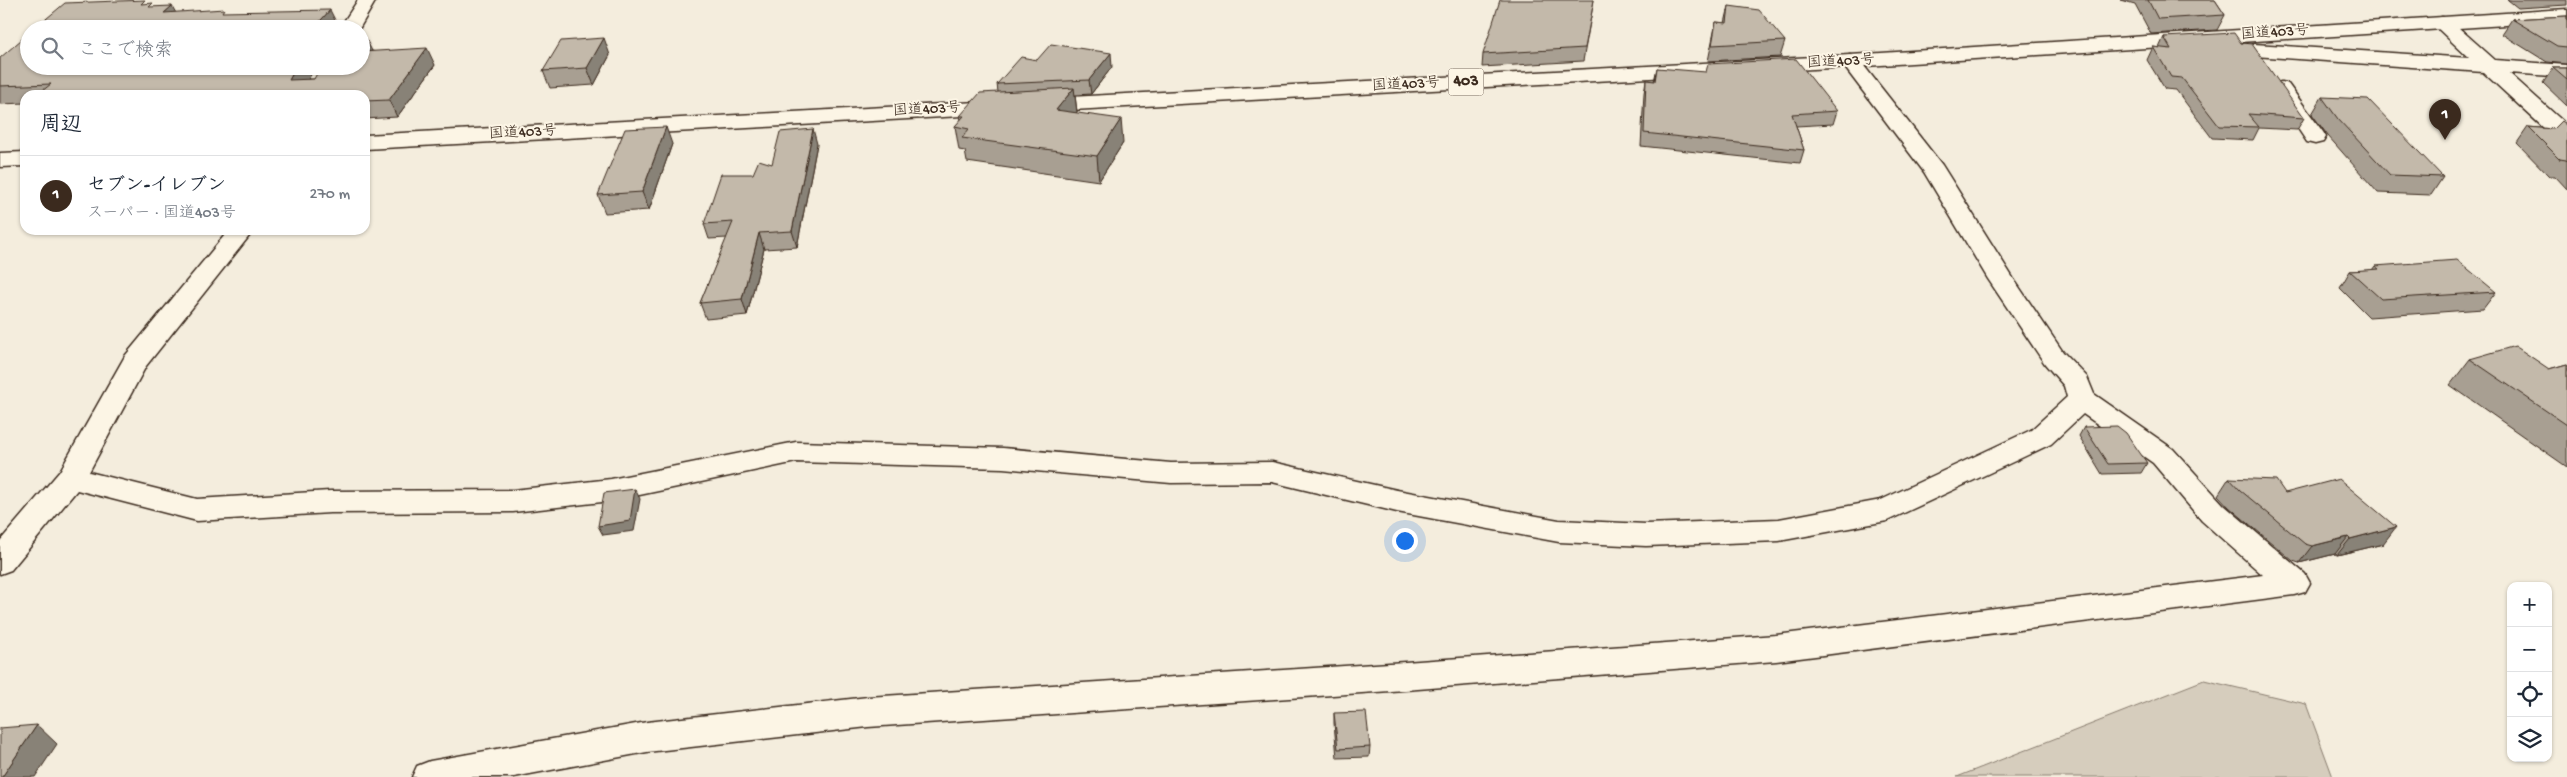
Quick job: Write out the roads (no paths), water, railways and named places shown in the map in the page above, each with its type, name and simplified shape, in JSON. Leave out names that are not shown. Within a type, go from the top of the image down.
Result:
[{"type":"main road","points":[[355,20],[367,0]]},
{"type":"main road","name":"国道403号","points":[[370,142],[1850,61],[2567,15]]},
{"type":"main road","points":[[2442,23],[2567,137]]},
{"type":"main road","points":[[2237,36],[2254,50],[2315,137]]},
{"type":"main road","points":[[2254,50],[2567,71]]},
{"type":"main road","points":[[430,777],[647,737],[868,712],[1405,676],[1776,648],[2294,584],[2213,513],[2163,456],[2082,399],[2077,383],[2043,342],[1934,170],[1850,61]]},
{"type":"main road","points":[[0,160],[20,159]]},
{"type":"main road","points":[[0,562],[71,478],[135,362],[238,235]]},
{"type":"main road","points":[[71,478],[198,510],[330,502],[513,501],[611,490],[796,452],[1003,458],[1171,474],[1272,472],[1397,501],[1560,532],[1646,535],[1779,530],[1887,510],[2041,437],[2082,399]]},
{"type":"place","name":"セブン-イレブン","points":[[2445,140]]}]
